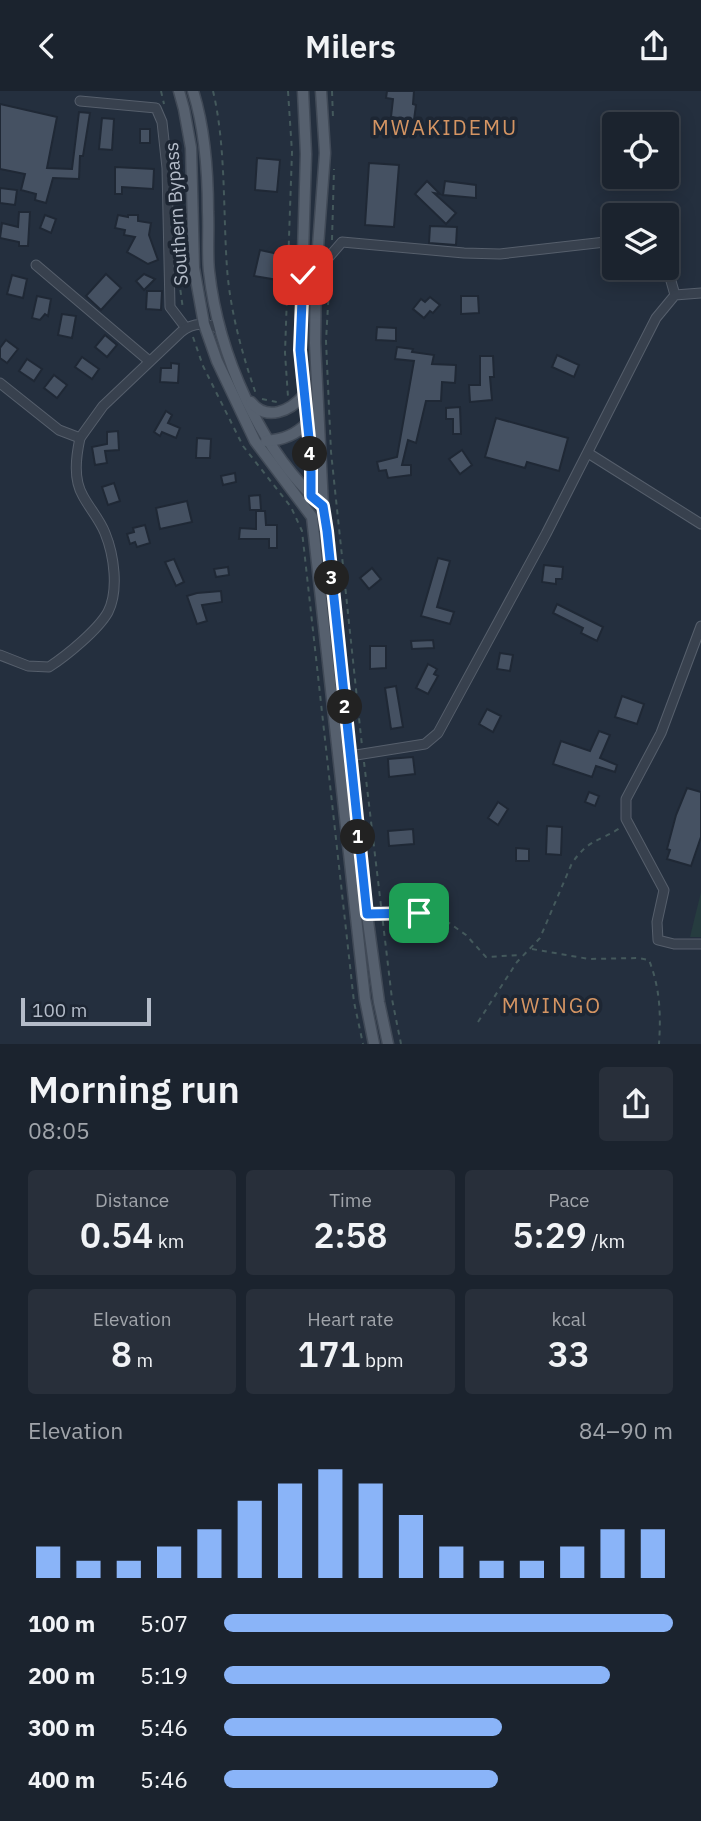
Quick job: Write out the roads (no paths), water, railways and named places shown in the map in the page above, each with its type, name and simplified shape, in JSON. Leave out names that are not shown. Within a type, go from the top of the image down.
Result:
[{"type":"main road","name":"Southern Bypass","points":[[178,91],[191,148],[194,268],[204,324],[217,361],[255,440],[312,516]]},
{"type":"main road","name":"Southern Bypass","points":[[193,91],[204,149],[209,270],[229,359],[269,441],[311,496],[323,506]]},
{"type":"main road","points":[[303,91],[306,154],[300,350],[311,458],[311,496]]},
{"type":"main road","points":[[321,91],[325,153],[316,272],[315,343],[323,506],[367,914],[379,1002],[388,1044]]},
{"type":"main road","points":[[244,394],[255,407],[271,413],[285,411],[304,395]]},
{"type":"main road","points":[[255,440],[269,441],[298,432],[307,423]]},
{"type":"main road","points":[[312,516],[365,999],[374,1044]]},
{"type":"street","points":[[80,101],[156,108],[162,122],[167,168],[170,307],[187,328]]},
{"type":"street","points":[[316,272],[342,242],[500,254],[602,242]]},
{"type":"street","points":[[36,265],[148,360]]},
{"type":"street","points":[[671,280],[675,295]]},
{"type":"street","points":[[350,756],[425,744],[438,733],[588,453],[656,318],[675,295],[701,293]]},
{"type":"street","points":[[0,655],[28,666],[49,667],[99,624],[108,611],[114,578],[111,551],[105,533],[78,485],[80,438],[103,406],[148,360],[187,328],[212,324],[221,330]]},
{"type":"street","points":[[0,383],[59,430],[80,438]]},
{"type":"street","points":[[588,453],[701,524]]},
{"type":"street","points":[[311,496],[312,516]]},
{"type":"street","points":[[701,626],[661,733],[626,799],[626,819],[664,890],[657,922],[657,940],[674,944],[701,944]]},
{"type":"district","name":"MWAKIDEMU","points":[[445,128]]},
{"type":"district","name":"MWINGO","points":[[552,1006]]}]
